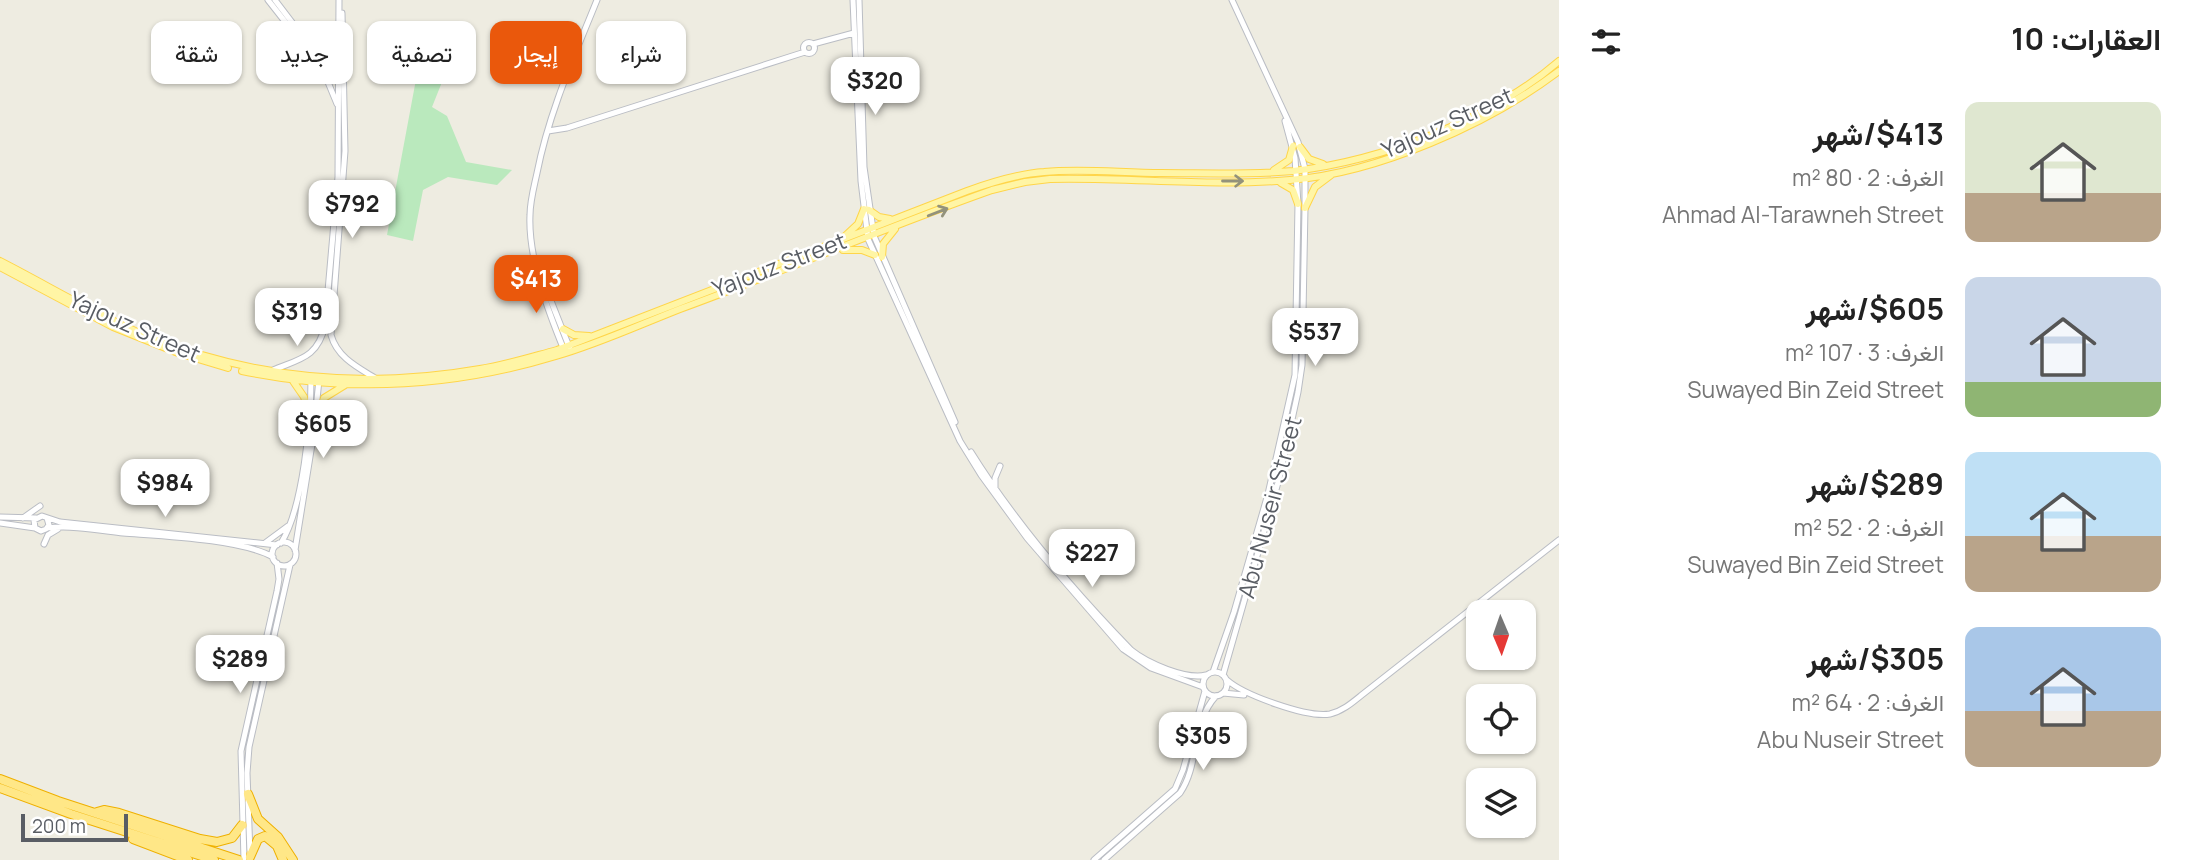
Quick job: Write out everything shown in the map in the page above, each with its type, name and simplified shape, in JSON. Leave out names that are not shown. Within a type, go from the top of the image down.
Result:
[{"type":"highway","points":[[0,779],[95,813],[246,859],[258,839],[265,836],[277,846],[283,860]]},
{"type":"highway","points":[[0,788],[214,860]]},
{"type":"highway","points":[[248,794],[258,819],[278,837],[293,860]]},
{"type":"highway","points":[[95,813],[104,810],[118,813],[213,842],[232,838],[242,825]]},
{"type":"highway","points":[[102,824],[188,860]]},
{"type":"main road","name":"Yajouz Street","points":[[0,267],[113,327],[166,348],[233,369],[293,381],[375,378],[481,369],[567,349],[591,336],[988,183],[1031,173],[1055,171],[1265,173],[1332,165],[1406,144],[1469,117],[1527,86],[1559,61]]},
{"type":"main road","name":"Yajouz Street","points":[[0,261],[144,335],[206,357],[271,372],[348,384],[419,383],[458,379],[516,368],[871,237],[982,193],[1025,182],[1062,179],[1276,181],[1301,179],[1383,160],[1465,127],[1508,105],[1559,71]]},
{"type":"main road","points":[[1265,173],[1285,164],[1297,147],[1309,159],[1332,165]]},
{"type":"main road","points":[[1305,208],[1316,186],[1336,172]]},
{"type":"main road","points":[[1276,181],[1293,190],[1298,204]]},
{"type":"main road","points":[[838,242],[858,224],[866,210],[881,218],[899,218]]},
{"type":"main road","points":[[831,252],[856,249],[879,256],[884,241],[896,227]]},
{"type":"main road","points":[[563,329],[574,335],[591,336]]},
{"type":"main road","points":[[293,381],[313,418]]},
{"type":"main road","points":[[313,418],[324,398],[348,384]]},
{"type":"street","points":[[268,0],[287,21]]},
{"type":"street","points":[[275,0],[290,21]]},
{"type":"street","points":[[340,0],[341,21]]},
{"type":"street","points":[[567,349],[551,319],[538,267],[530,213],[552,114],[597,0]]},
{"type":"street","points":[[853,0],[866,210],[871,237],[960,441],[1017,525],[1055,573],[1128,654],[1151,668],[1220,694],[1241,694],[1321,717],[1339,714],[1559,540]]},
{"type":"street","points":[[859,0],[866,210]]},
{"type":"street","points":[[1232,0],[1297,147]]},
{"type":"street","points":[[548,129],[559,129],[787,57],[804,49],[810,54],[814,46],[854,33]]},
{"type":"street","points":[[328,84],[339,111]]},
{"type":"street","points":[[340,84],[341,177]]},
{"type":"street","points":[[344,84],[341,177],[331,330],[341,354],[351,364],[375,378]]},
{"type":"street","points":[[552,114],[559,129]]},
{"type":"street","points":[[544,141],[553,137],[559,129]]},
{"type":"street","name":"Abu Nuseir Street","points":[[1204,689],[1224,643],[1246,571],[1293,387],[1296,365],[1298,204],[1305,169],[1297,147]]},
{"type":"street","name":"Abu Nuseir Street","points":[[1220,694],[1227,686],[1225,677],[1276,490],[1302,365],[1305,208],[1301,179],[1296,170],[1297,147]]},
{"type":"street","points":[[271,372],[304,358],[318,343],[324,330],[340,192]]},
{"type":"street","points":[[879,256],[962,436],[995,488],[1065,578],[1131,650],[1146,660],[1181,673],[1195,677],[1209,674],[1225,677],[1239,690],[1250,695],[1317,714],[1335,713],[1351,703]]},
{"type":"street","points":[[538,267],[563,329],[567,349]]},
{"type":"street","points":[[324,330],[331,330]]},
{"type":"street","points":[[246,859],[249,747],[290,565],[296,557],[315,380]]},
{"type":"street","points":[[246,859],[242,825],[241,751],[278,584],[273,551],[290,523],[313,418]]},
{"type":"street","points":[[995,488],[995,478],[1000,466]]},
{"type":"street","points":[[16,519],[28,516],[40,507],[61,525]]},
{"type":"street","points":[[0,520],[41,516],[61,525],[225,544],[256,549],[283,566],[290,565]]},
{"type":"street","points":[[35,528],[36,518]]},
{"type":"street","points":[[47,518],[47,528]]},
{"type":"street","points":[[0,520],[41,531],[61,525],[261,544],[288,543],[295,550]]},
{"type":"street","points":[[261,544],[276,537],[290,523]]},
{"type":"street","points":[[44,544],[48,536],[61,525]]},
{"type":"street","points":[[1094,860],[1175,789],[1180,780],[1204,689]]},
{"type":"street","points":[[1104,860],[1180,793],[1186,783],[1205,712],[1220,694]]},
{"type":"green space","points":[[415,84],[441,84],[432,107],[447,116],[466,162],[512,170],[497,185],[448,177],[423,190],[413,241],[387,235]]}]
